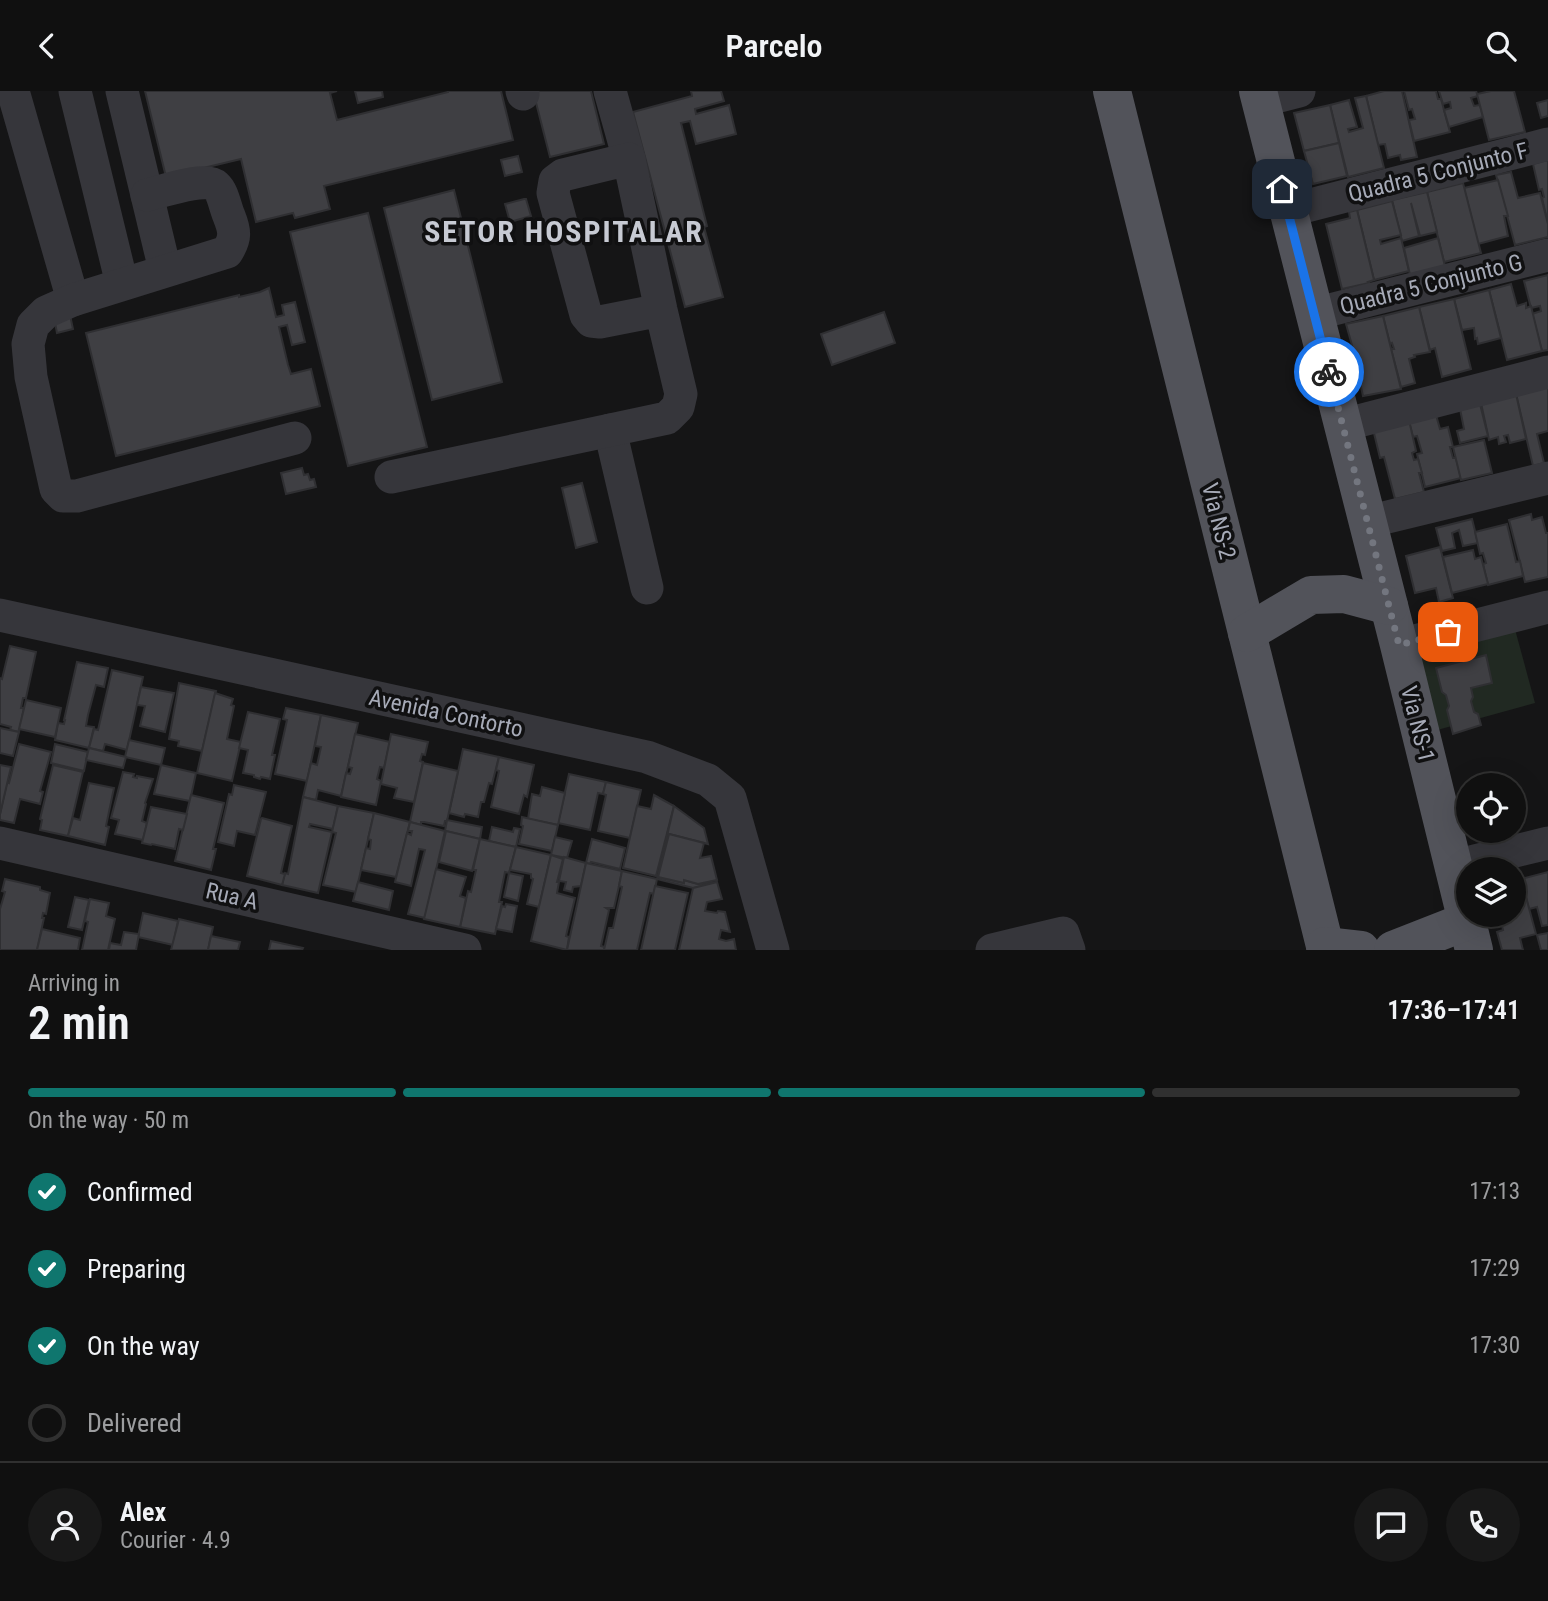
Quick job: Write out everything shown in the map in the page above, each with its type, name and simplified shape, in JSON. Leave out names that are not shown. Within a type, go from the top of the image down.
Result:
[{"type":"main road","name":"Via NS-2","points":[[1112,91],[1247,633],[1337,949]]},
{"type":"main road","name":"Via NS-1","points":[[1259,96],[1470,936]]},
{"type":"main road","points":[[1247,633],[1311,595],[1344,594],[1389,606]]},
{"type":"main road","points":[[1393,950],[1470,936]]},
{"type":"street","points":[[13,91],[73,300]]},
{"type":"street","points":[[75,91],[122,284]]},
{"type":"street","points":[[122,91],[165,270]]},
{"type":"street","points":[[391,477],[667,418],[678,407],[681,394],[629,159],[610,91]]},
{"type":"street","points":[[1259,96],[1299,91]]},
{"type":"street","name":"Quadra 5 Conjunto F","points":[[1287,211],[1548,144]]},
{"type":"street","points":[[629,159],[563,175],[555,181],[554,193],[586,315],[591,321],[600,322],[661,310]]},
{"type":"street","points":[[147,195],[197,183],[211,183],[218,187],[233,226],[234,241],[227,251],[73,300],[46,312],[33,325],[28,344],[32,377],[56,489],[63,496],[78,496],[295,437]]},
{"type":"street","name":"Quadra 5 Conjunto G","points":[[1314,314],[1548,255]]},
{"type":"street","points":[[1343,425],[1548,372]]},
{"type":"street","points":[[610,430],[647,588]]},
{"type":"street","points":[[1367,522],[1548,478]]},
{"type":"street","points":[[1399,645],[1548,607]]},
{"type":"street","name":"Avenida Contorto","points":[[0,615],[647,757],[708,780],[730,798],[773,950]]},
{"type":"street","name":"Rua A","points":[[0,843],[465,950]]},
{"type":"street","points":[[1454,866],[1548,843]]},
{"type":"street","points":[[992,950],[1063,933],[1069,950]]},
{"type":"shaded area","points":[[1513,622],[1535,703],[1430,732],[1410,653]]},
{"type":"building","points":[[145,91],[337,91],[330,93],[337,120],[448,91],[501,91],[513,140],[324,186],[330,209],[295,218],[293,213],[256,222],[241,159],[166,177]]},
{"type":"building","points":[[355,91],[382,91],[383,97],[358,103]]},
{"type":"building","points":[[533,91],[591,91],[604,144],[550,157]]},
{"type":"building","points":[[691,91],[721,91],[724,101],[695,109],[696,114],[729,105],[736,134],[696,144],[690,121],[681,123],[723,297],[685,307],[633,112],[692,96]]},
{"type":"building","points":[[1384,91],[1402,91],[1417,157],[1401,160],[1400,155],[1388,158],[1385,144],[1378,145],[1366,96]]},
{"type":"building","points":[[1404,91],[1436,91],[1438,99],[1441,99],[1450,132],[1414,141],[1409,120],[1415,119],[1412,109],[1409,110]]},
{"type":"building","points":[[1439,91],[1476,91],[1478,96],[1471,98],[1474,106],[1480,105],[1483,117],[1449,127],[1444,110],[1451,108],[1450,102],[1443,104]]},
{"type":"building","points":[[1514,91],[1525,132],[1489,140],[1477,94]]},
{"type":"building","points":[[1366,96],[1384,168],[1348,177],[1330,105],[1349,100],[1357,127],[1348,129],[1349,132],[1363,128],[1355,98]]},
{"type":"building","points":[[1548,100],[1548,116],[1541,118],[1537,103]]},
{"type":"building","points":[[1330,105],[1339,143],[1304,151],[1294,113]]},
{"type":"building","points":[[1339,143],[1347,176],[1313,184],[1304,151]]},
{"type":"building","points":[[518,156],[522,172],[505,176],[501,160]]},
{"type":"building","points":[[1548,160],[1548,224],[1542,189],[1539,190],[1533,164]]},
{"type":"building","points":[[1511,172],[1518,198],[1540,193],[1548,224],[1548,237],[1515,245],[1496,175]]},
{"type":"building","points":[[1498,180],[1508,216],[1504,216],[1508,236],[1478,244],[1464,188]]},
{"type":"building","points":[[1463,183],[1481,253],[1444,262],[1427,192]]},
{"type":"building","points":[[454,190],[502,382],[432,400],[384,208]]},
{"type":"building","points":[[1427,192],[1437,232],[1420,236],[1411,203],[1419,236],[1402,241],[1392,200]]},
{"type":"building","points":[[526,199],[531,216],[510,222],[505,204]]},
{"type":"building","points":[[1392,201],[1401,235],[1380,240],[1381,244],[1401,238],[1409,271],[1374,280],[1357,210]]},
{"type":"building","points":[[1357,210],[1374,280],[1342,289],[1326,224],[1350,218],[1349,212]]},
{"type":"building","points":[[368,213],[427,447],[348,466],[290,232]]},
{"type":"building","points":[[1438,238],[1445,266],[1410,275],[1404,248]]},
{"type":"building","points":[[1548,275],[1548,350],[1542,351],[1532,314],[1541,311],[1540,306],[1531,308],[1524,281]]},
{"type":"building","points":[[1511,284],[1517,306],[1526,303],[1526,308],[1531,306],[1542,351],[1507,360],[1489,290]]},
{"type":"building","points":[[269,288],[276,317],[284,315],[282,305],[295,302],[305,342],[292,345],[287,325],[279,327],[288,365],[291,374],[311,369],[320,406],[116,456],[86,333]]},
{"type":"building","points":[[1489,290],[1501,338],[1478,344],[1474,328],[1462,330],[1454,299]]},
{"type":"building","points":[[1454,299],[1471,369],[1442,377],[1435,348],[1430,350],[1419,307]]},
{"type":"building","points":[[1419,307],[1430,352],[1414,355],[1415,357],[1409,359],[1415,383],[1401,387],[1391,349],[1394,349],[1392,343],[1390,344],[1383,316]]},
{"type":"building","points":[[884,312],[895,343],[832,365],[821,334]]},
{"type":"building","points":[[70,315],[73,329],[57,333],[54,318]]},
{"type":"building","points":[[1383,316],[1401,389],[1363,396],[1346,324]]},
{"type":"building","points":[[1548,387],[1548,431],[1537,434],[1544,463],[1533,466],[1516,394]]},
{"type":"building","points":[[1516,394],[1526,439],[1510,443],[1508,435],[1504,436],[1506,442],[1499,444],[1498,437],[1489,440],[1481,403]]},
{"type":"building","points":[[1480,404],[1488,436],[1460,443],[1457,431],[1464,429],[1460,409]]},
{"type":"building","points":[[1436,415],[1440,429],[1448,427],[1453,447],[1450,447],[1461,478],[1425,487],[1417,454],[1422,453],[1417,436],[1413,437],[1409,422]]},
{"type":"building","points":[[1409,420],[1416,451],[1412,453],[1414,460],[1418,459],[1424,492],[1395,499],[1373,429]]},
{"type":"building","points":[[1484,440],[1492,473],[1461,480],[1453,447]]},
{"type":"building","points":[[302,468],[304,475],[308,474],[310,480],[314,479],[316,487],[286,494],[281,473]]},
{"type":"building","points":[[582,483],[597,542],[576,548],[562,488]]},
{"type":"building","points":[[1531,514],[1532,520],[1542,517],[1548,533],[1548,577],[1525,582],[1509,520]]},
{"type":"building","points":[[1472,519],[1478,543],[1463,546],[1459,530],[1452,533],[1455,548],[1442,551],[1436,528]]},
{"type":"building","points":[[1507,524],[1516,562],[1520,561],[1523,576],[1488,585],[1483,564],[1486,563],[1483,553],[1480,554],[1475,532]]},
{"type":"building","points":[[1440,547],[1453,598],[1439,602],[1436,588],[1415,593],[1406,556]]},
{"type":"building","points":[[1473,550],[1475,559],[1481,557],[1488,584],[1452,593],[1443,557]]},
{"type":"building","points":[[10,646],[36,652],[26,698],[23,698],[21,708],[24,708],[19,732],[0,724],[0,678],[2,679]]},
{"type":"building","points":[[1486,655],[1492,683],[1471,688],[1471,701],[1481,725],[1453,734],[1447,710],[1449,706],[1436,668]]},
{"type":"building","points":[[77,662],[108,668],[104,687],[96,685],[88,715],[86,726],[94,727],[89,748],[55,740],[58,723],[64,724]]},
{"type":"building","points":[[112,670],[143,677],[127,750],[105,744],[103,751],[89,748],[94,729],[98,730]]},
{"type":"building","points":[[179,683],[216,691],[202,751],[178,746],[179,741],[169,739]]},
{"type":"building","points":[[141,687],[174,693],[165,732],[140,726],[145,706],[137,705]]},
{"type":"building","points":[[215,693],[233,699],[227,739],[241,742],[232,781],[197,773]]},
{"type":"building","points":[[26,700],[61,708],[55,737],[19,729]]},
{"type":"building","points":[[286,708],[321,715],[307,781],[275,774],[287,720],[283,719]]},
{"type":"building","points":[[248,712],[280,719],[270,779],[260,779],[243,773],[248,750],[239,748]]},
{"type":"building","points":[[321,715],[358,723],[341,796],[318,790],[316,800],[303,797],[311,763],[317,765],[321,747],[315,746]]},
{"type":"building","points":[[0,728],[19,732],[13,756],[0,753]]},
{"type":"building","points":[[355,734],[390,742],[384,768],[380,767],[377,779],[381,781],[376,805],[341,797],[346,773],[350,774],[352,768],[348,767]]},
{"type":"building","points":[[391,734],[428,742],[425,755],[422,754],[420,761],[423,762],[414,802],[394,798],[397,788],[381,784]]},
{"type":"building","points":[[129,740],[165,748],[161,765],[125,757]]},
{"type":"building","points":[[19,744],[51,752],[40,791],[43,792],[40,804],[20,799],[14,823],[0,820],[0,814]]},
{"type":"building","points":[[55,744],[88,752],[84,771],[51,763]]},
{"type":"building","points":[[89,748],[126,757],[123,768],[86,760]]},
{"type":"building","points":[[463,749],[499,757],[492,784],[489,783],[478,817],[449,813]]},
{"type":"building","points":[[499,757],[534,765],[527,797],[524,795],[519,814],[491,807],[499,771],[496,770]]},
{"type":"building","points":[[423,763],[458,771],[444,826],[410,822]]},
{"type":"building","points":[[0,765],[11,767],[0,814]]},
{"type":"building","points":[[53,765],[83,772],[68,836],[40,830],[40,819]]},
{"type":"building","points":[[161,765],[196,773],[190,801],[154,794]]},
{"type":"building","points":[[123,772],[134,774],[133,777],[137,778],[153,779],[142,821],[147,823],[143,840],[115,834],[119,820],[111,818]]},
{"type":"building","points":[[569,774],[606,782],[603,794],[598,793],[590,830],[558,823]]},
{"type":"building","points":[[606,782],[641,790],[630,838],[598,831]]},
{"type":"building","points":[[89,783],[114,788],[105,845],[68,836],[73,818],[80,820]]},
{"type":"building","points":[[234,785],[266,792],[255,835],[237,831],[234,846],[218,842],[229,794],[232,795]]},
{"type":"building","points":[[542,787],[565,793],[558,825],[528,819],[532,794],[540,796]]},
{"type":"building","points":[[191,795],[224,803],[211,870],[175,861]]},
{"type":"building","points":[[654,795],[674,806],[656,876],[623,868],[637,806],[651,809]]},
{"type":"building","points":[[303,797],[338,806],[333,829],[310,824],[309,827],[332,832],[318,893],[282,885],[285,873],[288,874]]},
{"type":"building","points":[[338,806],[374,813],[356,892],[323,885],[336,833],[332,832]]},
{"type":"building","points":[[674,806],[704,828],[708,844],[669,834],[658,877],[684,883],[684,880],[698,884],[717,882],[693,888],[657,879]]},
{"type":"building","points":[[151,807],[187,814],[183,830],[179,829],[175,849],[142,843]]},
{"type":"building","points":[[374,813],[410,822],[396,877],[361,870],[366,848],[370,849],[371,840],[368,839]]},
{"type":"building","points":[[522,817],[558,825],[552,851],[519,844]]},
{"type":"building","points":[[262,818],[292,826],[281,873],[285,874],[282,885],[247,876]]},
{"type":"building","points":[[447,820],[482,827],[480,839],[445,831]]},
{"type":"building","points":[[410,822],[445,831],[425,918],[408,914],[425,850],[419,849],[411,886],[395,882],[407,833],[411,835],[412,831],[408,831]]},
{"type":"building","points":[[492,827],[513,832],[514,828],[520,829],[516,847],[489,841]]},
{"type":"building","points":[[446,831],[480,839],[472,871],[439,862]]},
{"type":"building","points":[[669,834],[704,843],[700,858],[711,856],[717,880],[698,884],[658,877]]},
{"type":"building","points":[[555,837],[572,841],[567,858],[551,855]]},
{"type":"building","points":[[480,839],[516,847],[509,873],[505,872],[495,934],[460,927],[476,870],[473,870]]},
{"type":"building","points":[[592,839],[625,848],[620,869],[586,863]]},
{"type":"building","points":[[516,847],[551,855],[539,907],[527,904],[533,879],[531,874],[510,870]]},
{"type":"building","points":[[551,855],[563,859],[557,893],[575,898],[566,936],[569,937],[567,950],[531,941]]},
{"type":"building","points":[[564,857],[586,863],[581,886],[573,887],[572,892],[564,890],[566,882],[559,881]]},
{"type":"building","points":[[586,863],[622,871],[619,886],[614,908],[606,908],[609,910],[601,946],[605,947],[604,950],[567,950]]},
{"type":"building","points":[[436,869],[466,877],[460,896],[466,898],[460,927],[424,919]]},
{"type":"building","points":[[622,871],[657,879],[654,894],[650,893],[637,950],[604,950],[609,928],[613,928],[622,887],[619,886]]},
{"type":"building","points":[[1548,872],[1548,925],[1542,926],[1537,907],[1529,909],[1526,878]]},
{"type":"building","points":[[509,873],[523,876],[518,901],[504,897]]},
{"type":"building","points":[[5,879],[40,887],[40,890],[50,893],[46,914],[43,913],[37,950],[0,950],[0,909],[5,892],[2,891]]},
{"type":"building","points":[[358,882],[393,891],[389,910],[353,901]]},
{"type":"building","points":[[717,882],[722,899],[707,902],[705,911],[725,912],[730,932],[721,930],[719,939],[734,939],[736,950],[679,950],[693,888]]},
{"type":"building","points":[[655,886],[688,893],[675,950],[641,950]]},
{"type":"building","points":[[75,897],[89,900],[82,930],[68,927]]},
{"type":"building","points":[[1526,897],[1536,934],[1520,938],[1523,950],[1502,950],[1497,932],[1503,930],[1502,927],[1526,927]]},
{"type":"building","points":[[90,899],[109,903],[106,916],[115,919],[108,950],[82,950]]},
{"type":"building","points":[[506,904],[517,906],[512,932],[496,929],[502,906],[505,907]]},
{"type":"building","points":[[143,913],[178,921],[173,945],[138,937]]},
{"type":"building","points":[[179,919],[213,927],[208,950],[171,950]]},
{"type":"building","points":[[42,929],[80,938],[78,950],[37,950]]},
{"type":"building","points":[[124,932],[139,934],[136,950],[109,950],[110,943],[121,945]]},
{"type":"building","points":[[1548,933],[1548,950],[1541,950],[1537,935]]},
{"type":"building","points":[[211,936],[240,942],[238,950],[208,950]]},
{"type":"building","points":[[271,941],[303,948],[269,950]]},
{"type":"way so far","points":[[1329,372],[1399,645],[1448,632]]},
{"type":"district","name":"SETOR HOSPITALAR","points":[[564,232]]},
{"type":"route","points":[[1282,189],[1329,372]]}]
